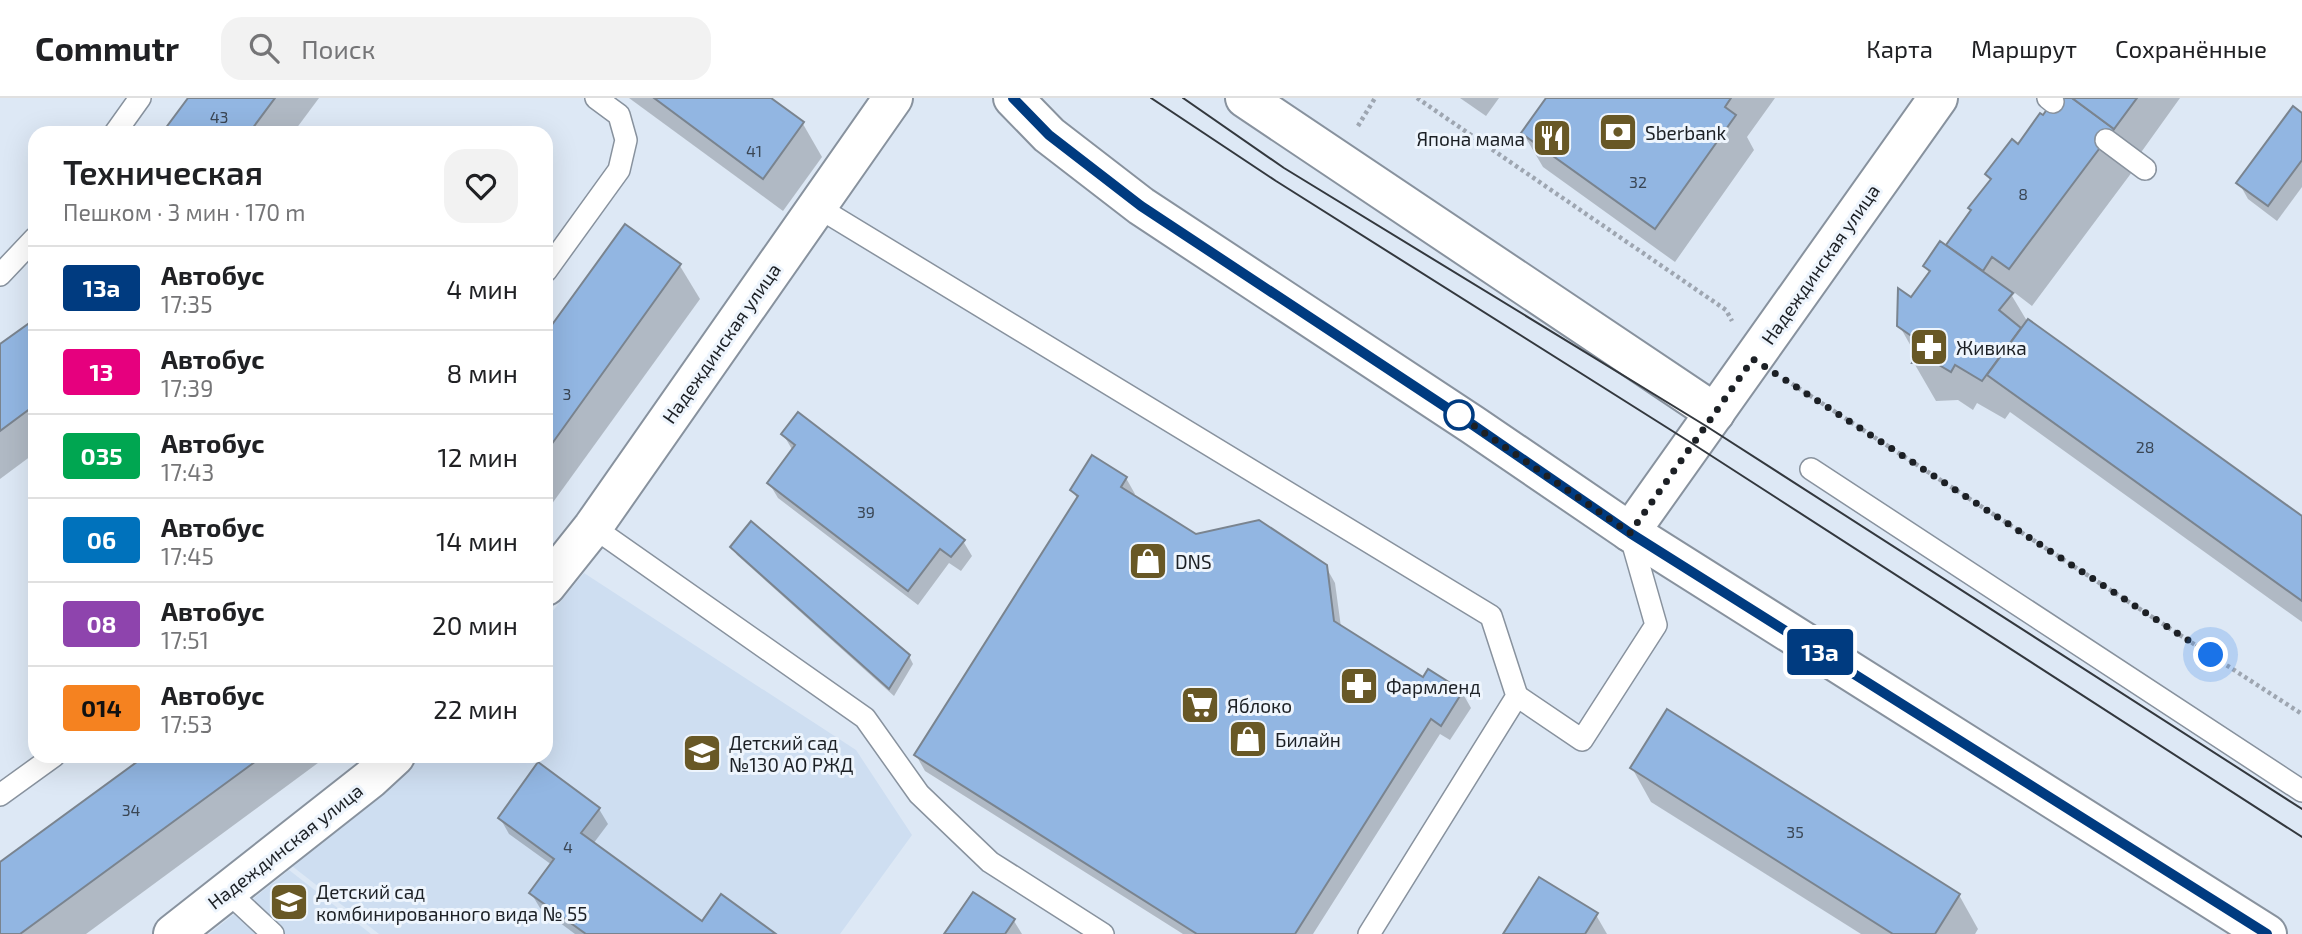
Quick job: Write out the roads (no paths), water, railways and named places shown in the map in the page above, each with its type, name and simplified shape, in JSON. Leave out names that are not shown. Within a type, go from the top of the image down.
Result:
[{"type":"street","name":"Надеждинская улица","points":[[553,577],[593,527],[893,98]]},
{"type":"street","points":[[1013,98],[1049,135],[1141,206],[1473,425],[1630,533],[2267,934]]},
{"type":"street","points":[[1245,98],[1715,413]]},
{"type":"street","name":"Надеждинская улица","points":[[1630,533],[1938,98]]},
{"type":"street","name":"Надеждинская улица","points":[[173,934],[387,763]]},
{"type":"lane","points":[[120,126],[140,98]]},
{"type":"lane","points":[[553,261],[619,170],[626,140],[619,115],[596,98]]},
{"type":"lane","points":[[2106,140],[2145,169]]},
{"type":"lane","points":[[816,206],[1491,616],[1517,696],[1582,740],[1656,625],[1630,533]]},
{"type":"lane","points":[[0,275],[28,245]]},
{"type":"lane","points":[[1811,469],[2302,791]]},
{"type":"lane","points":[[593,527],[865,718],[919,794],[990,862],[1103,934]]},
{"type":"lane","points":[[1368,934],[1517,696]]},
{"type":"lane","points":[[0,795],[44,763]]},
{"type":"lane","points":[[228,892],[273,934]]},
{"type":"tram line","points":[[1151,98],[1276,181],[1693,444],[2302,837]]},
{"type":"tram line","points":[[1183,98],[1284,168],[1706,426],[2302,809]]},
{"type":"place","name":"Sberbank","points":[[1618,132]]},
{"type":"place","name":"Япона мама","points":[[1552,138]]},
{"type":"place","name":"Живика","points":[[1929,347]]},
{"type":"place","name":"DNS","points":[[1148,561]]},
{"type":"place","name":"Фармленд","points":[[1359,686]]},
{"type":"place","name":"Яблоко","points":[[1200,705]]},
{"type":"place","name":"Билайн","points":[[1248,739]]},
{"type":"place","name":"Детский сад №130 АО РЖД","points":[[702,753]]},
{"type":"place","name":"Детский сад комбинированного вида № 55","points":[[289,902]]}]
